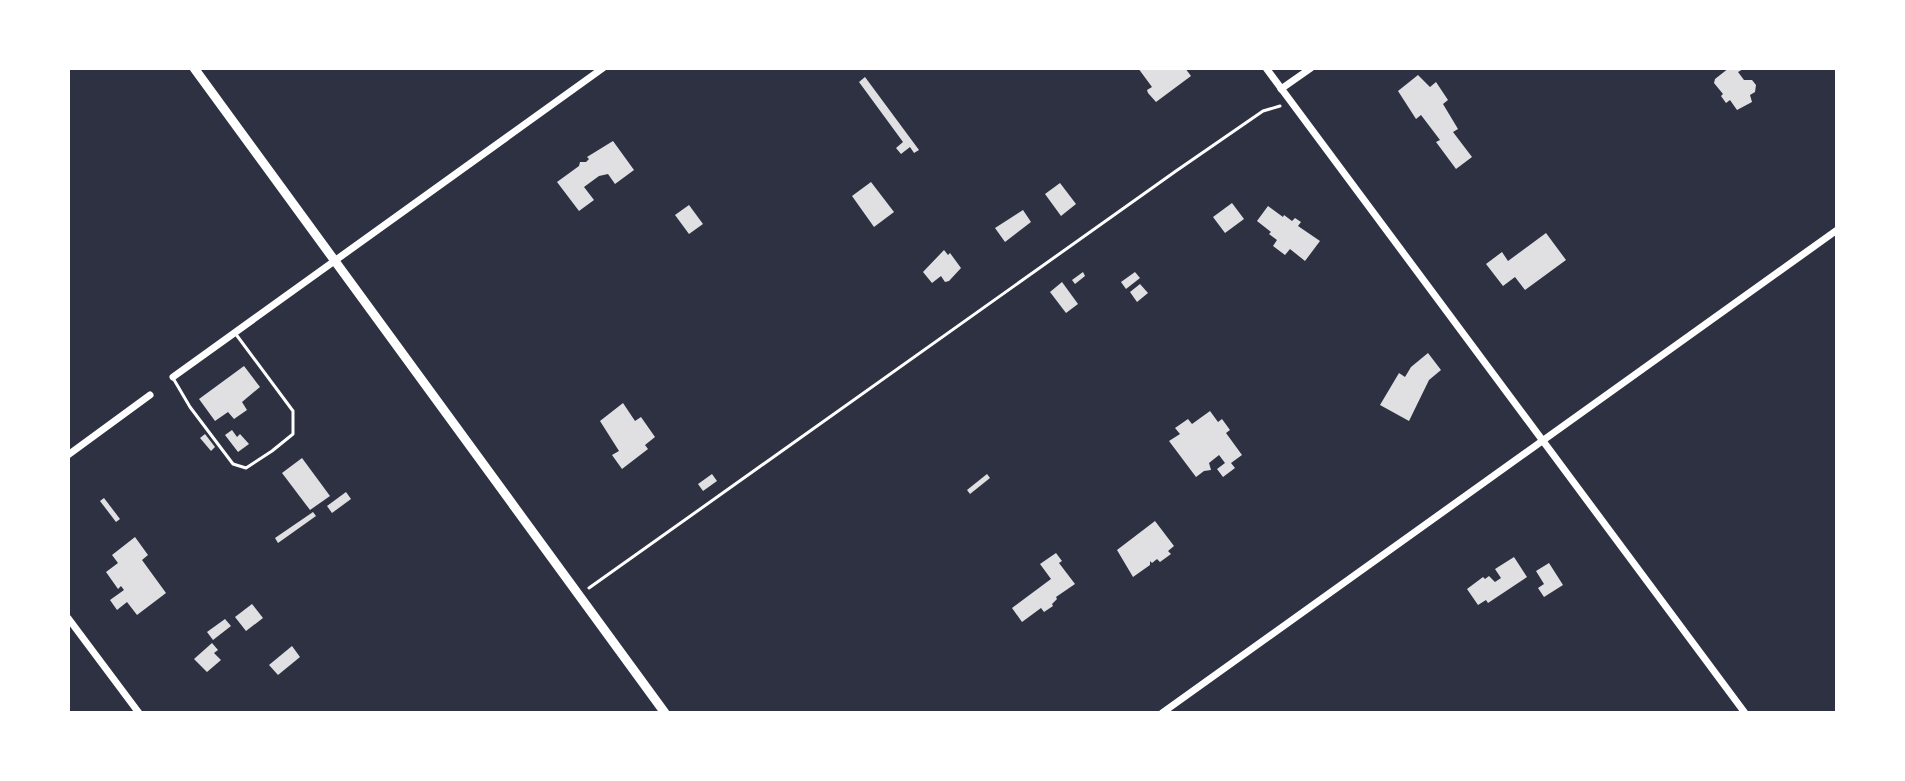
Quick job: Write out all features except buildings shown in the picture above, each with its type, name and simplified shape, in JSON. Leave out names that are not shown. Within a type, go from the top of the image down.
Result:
[{"type":"main road","points":[[194,68],[665,713]]},
{"type":"street","points":[[173,377],[603,68]]},
{"type":"street","points":[[1266,68],[1745,713]]},
{"type":"street","points":[[1281,89],[1311,68]]},
{"type":"street","points":[[1162,713],[1837,230]]},
{"type":"street","points":[[68,455],[150,395]]},
{"type":"street","points":[[68,618],[139,713]]},
{"type":"lane","points":[[173,377],[190,407],[233,464],[246,468],[272,451],[293,434],[293,411],[235,333]]},
{"type":"path","points":[[580,596],[615,568],[685,522],[1176,171],[1263,111],[1292,102]]}]
